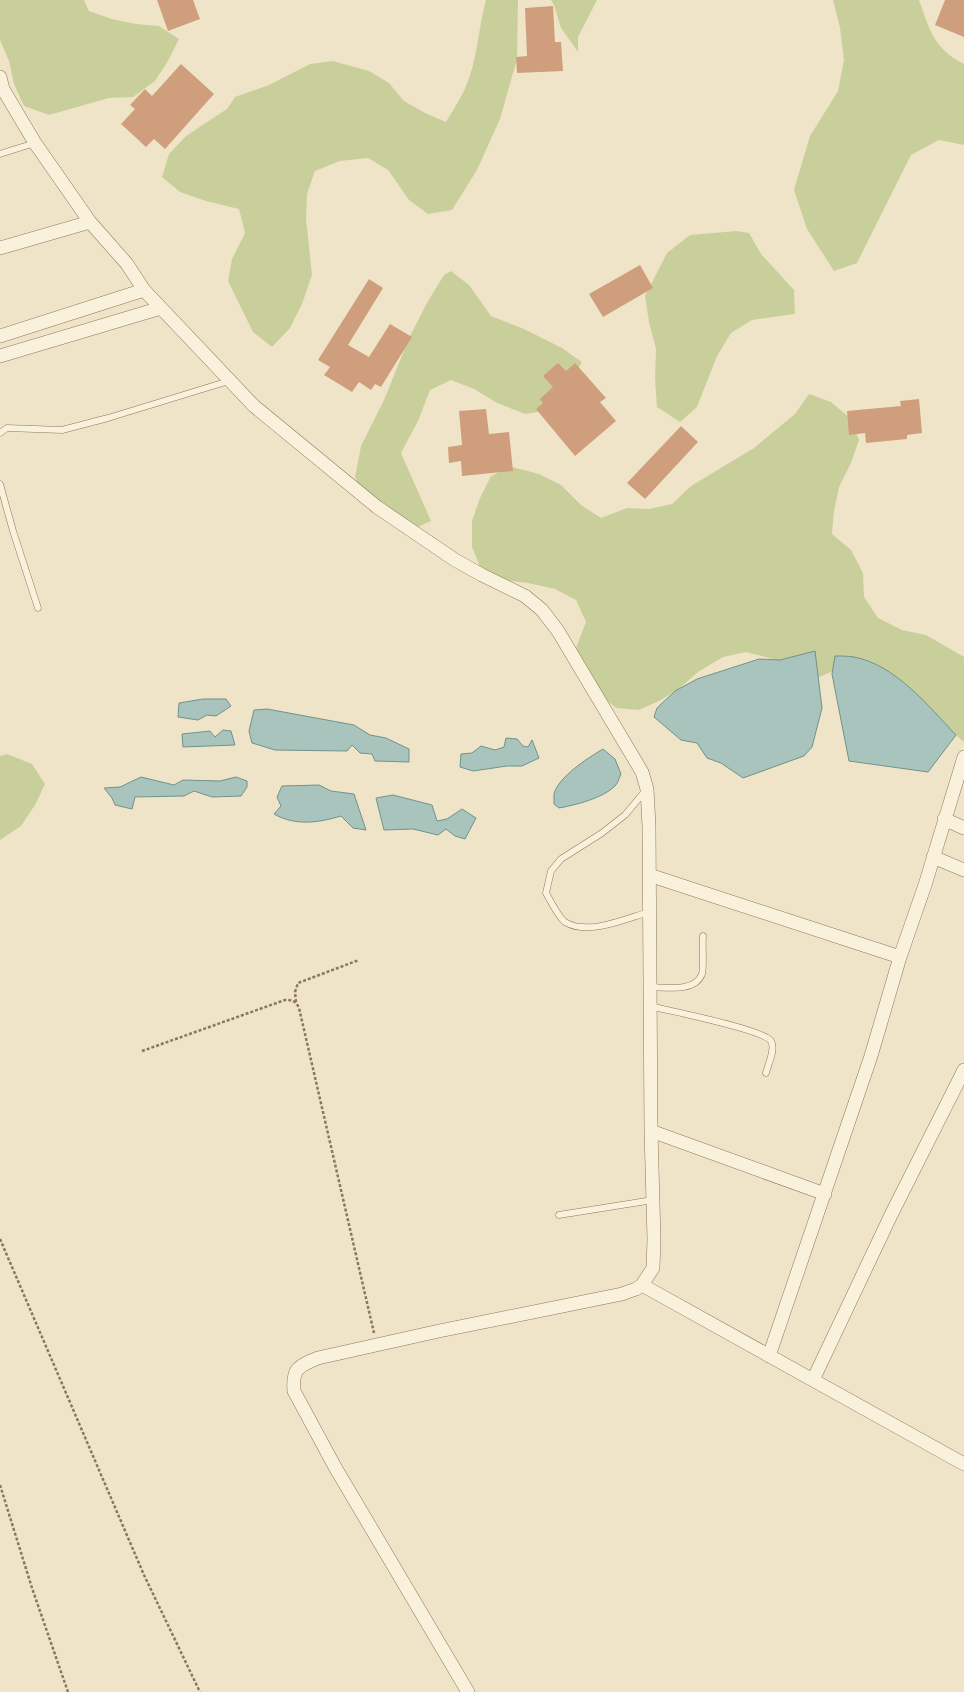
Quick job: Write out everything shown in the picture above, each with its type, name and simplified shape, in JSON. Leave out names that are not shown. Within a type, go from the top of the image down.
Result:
[{"type":"street","points":[[0,77],[3,89],[35,143],[90,222],[127,264],[144,290],[254,406],[376,507],[455,560],[525,596],[542,610],[558,630],[588,680],[639,767],[647,789],[652,1200],[654,1239],[652,1268],[650,1274],[642,1285],[622,1294],[318,1358],[302,1364],[294,1375],[294,1391],[335,1467],[468,1692]]},
{"type":"street","points":[[0,248],[90,222]]},
{"type":"street","points":[[0,336],[144,290]]},
{"type":"street","points":[[0,356],[161,308]]},
{"type":"street","points":[[769,1356],[871,1056],[900,957],[964,757]]},
{"type":"street","points":[[944,819],[964,828]]},
{"type":"street","points":[[933,857],[964,870]]},
{"type":"street","points":[[649,875],[900,957]]},
{"type":"street","points":[[812,1380],[891,1215],[964,1070]]},
{"type":"street","points":[[651,1131],[825,1194]]},
{"type":"street","points":[[642,1285],[964,1464]]},
{"type":"lane","points":[[0,154],[35,143]]},
{"type":"lane","points":[[0,433],[7,428],[62,430],[108,418],[230,381]]},
{"type":"lane","points":[[0,484],[38,608]]},
{"type":"lane","points":[[647,789],[625,815],[602,833],[561,859],[551,871],[546,893],[564,921],[584,929],[614,923],[649,912]]},
{"type":"lane","points":[[650,987],[684,988],[694,983],[702,974],[702,936]]},
{"type":"lane","points":[[650,1006],[760,1034],[770,1040],[773,1046],[766,1073]]},
{"type":"lane","points":[[559,1215],[652,1200]]},
{"type":"path","points":[[296,1003],[295,992],[298,983],[359,960]]},
{"type":"path","points":[[142,1051],[284,1000],[291,1000],[300,1008],[377,1345]]},
{"type":"path","points":[[0,1239],[144,1574],[200,1692]]},
{"type":"path","points":[[0,1485],[32,1588],[68,1692]]},
{"type":"green space","points":[[0,0],[84,0],[89,11],[112,19],[136,24],[159,26],[179,39],[168,61],[155,81],[133,97],[109,98],[49,115],[24,106],[14,84],[9,61],[0,40]]},
{"type":"green space","points":[[486,0],[518,0],[517,59],[500,119],[477,170],[452,210],[428,214],[409,200],[388,170],[368,158],[340,161],[315,171],[307,194],[306,219],[312,275],[302,304],[290,328],[272,347],[253,332],[228,281],[232,259],[245,233],[239,209],[206,201],[180,192],[162,177],[169,154],[186,136],[227,109],[235,97],[269,85],[310,64],[333,61],[369,71],[389,83],[404,101],[425,113],[446,122],[463,93],[470,75]]},
{"type":"green space","points":[[551,0],[597,0],[578,37],[578,52],[561,28]]},
{"type":"green space","points":[[833,0],[919,0],[930,29],[939,45],[954,58],[964,64],[964,145],[939,140],[911,155],[857,263],[834,271],[807,229],[794,190],[810,136],[838,91],[844,60],[840,28]]},
{"type":"green space","points":[[736,231],[749,233],[761,254],[794,290],[795,314],[752,320],[731,333],[717,356],[697,407],[680,422],[657,407],[655,378],[656,349],[649,322],[645,296],[667,253],[690,235]]},
{"type":"green space","points":[[451,271],[469,285],[491,316],[524,329],[562,348],[582,362],[571,383],[551,410],[525,414],[497,403],[474,389],[451,380],[430,390],[418,421],[401,453],[431,521],[409,531],[366,502],[355,477],[361,446],[384,400],[410,336],[428,301],[444,275]]},
{"type":"green space","points":[[809,394],[831,402],[850,418],[859,440],[851,463],[839,487],[834,511],[832,534],[851,550],[863,573],[864,597],[878,618],[902,630],[926,635],[964,657],[964,742],[928,711],[838,669],[817,678],[794,670],[773,659],[746,652],[723,657],[698,672],[681,687],[661,700],[639,710],[616,708],[597,692],[576,648],[586,622],[576,600],[555,589],[528,583],[502,580],[481,569],[472,547],[472,521],[480,498],[491,476],[512,467],[539,474],[561,485],[581,505],[601,518],[627,508],[649,509],[672,504],[691,486],[754,448],[795,414]]},
{"type":"green space","points":[[7,754],[32,764],[45,784],[35,805],[21,826],[0,840],[0,756]]},
{"type":"water","points":[[815,651],[822,708],[812,747],[804,756],[743,778],[721,763],[707,758],[697,743],[681,740],[654,717],[657,708],[675,691],[697,679],[759,659],[780,660]]},
{"type":"water","points":[[835,656],[854,657],[869,661],[884,668],[910,688],[956,735],[928,772],[849,761],[832,674]]},
{"type":"water","points":[[203,699],[226,699],[231,706],[216,716],[207,715],[198,720],[178,717],[179,703]]},
{"type":"water","points":[[267,709],[354,725],[370,735],[386,738],[409,749],[409,762],[375,761],[372,754],[360,753],[352,745],[347,751],[275,750],[252,743],[249,731],[254,710]]},
{"type":"water","points":[[223,730],[231,731],[235,745],[183,747],[182,734],[210,731],[215,737]]},
{"type":"water","points":[[506,738],[517,739],[523,746],[528,747],[532,740],[539,758],[522,766],[507,766],[473,771],[460,767],[461,754],[472,753],[481,746],[495,750],[504,747]]},
{"type":"water","points":[[603,749],[615,759],[621,774],[615,786],[604,794],[581,803],[559,808],[554,804],[554,794],[561,781],[574,768]]},
{"type":"water","points":[[141,777],[174,785],[183,780],[220,781],[236,777],[247,781],[247,787],[241,796],[212,797],[194,791],[184,796],[135,797],[132,809],[115,805],[112,798],[104,788],[120,787]]},
{"type":"water","points":[[319,785],[331,791],[354,794],[366,830],[353,828],[341,816],[315,822],[298,822],[282,818],[274,814],[281,806],[277,797],[282,786]]},
{"type":"water","points":[[393,795],[432,805],[437,821],[447,819],[462,809],[476,818],[465,839],[455,836],[446,829],[438,835],[413,829],[384,830],[376,798]]},
{"type":"building","points":[[157,0],[193,0],[200,19],[168,31]]},
{"type":"building","points":[[945,0],[964,0],[964,37],[935,25]]},
{"type":"building","points":[[553,6],[555,42],[561,42],[563,71],[517,73],[516,57],[527,56],[525,8]]},
{"type":"building","points":[[181,64],[214,94],[165,149],[154,139],[146,147],[121,124],[135,109],[130,105],[145,89],[152,96]]},
{"type":"building","points":[[640,265],[653,288],[603,317],[589,294]]},
{"type":"building","points":[[369,279],[383,288],[348,345],[369,357],[390,324],[412,337],[381,387],[375,384],[371,390],[359,382],[352,392],[324,375],[330,367],[318,360]]},
{"type":"building","points":[[558,363],[566,371],[575,363],[606,398],[600,402],[616,421],[575,456],[536,409],[543,403],[540,399],[553,387],[543,376]]},
{"type":"building","points":[[919,399],[922,433],[907,435],[907,439],[866,443],[865,433],[849,435],[847,411],[901,406],[900,401]]},
{"type":"building","points":[[486,409],[489,434],[509,432],[513,471],[462,476],[461,461],[449,463],[448,447],[462,445],[459,411]]},
{"type":"building","points":[[681,426],[698,442],[645,499],[627,483]]}]
